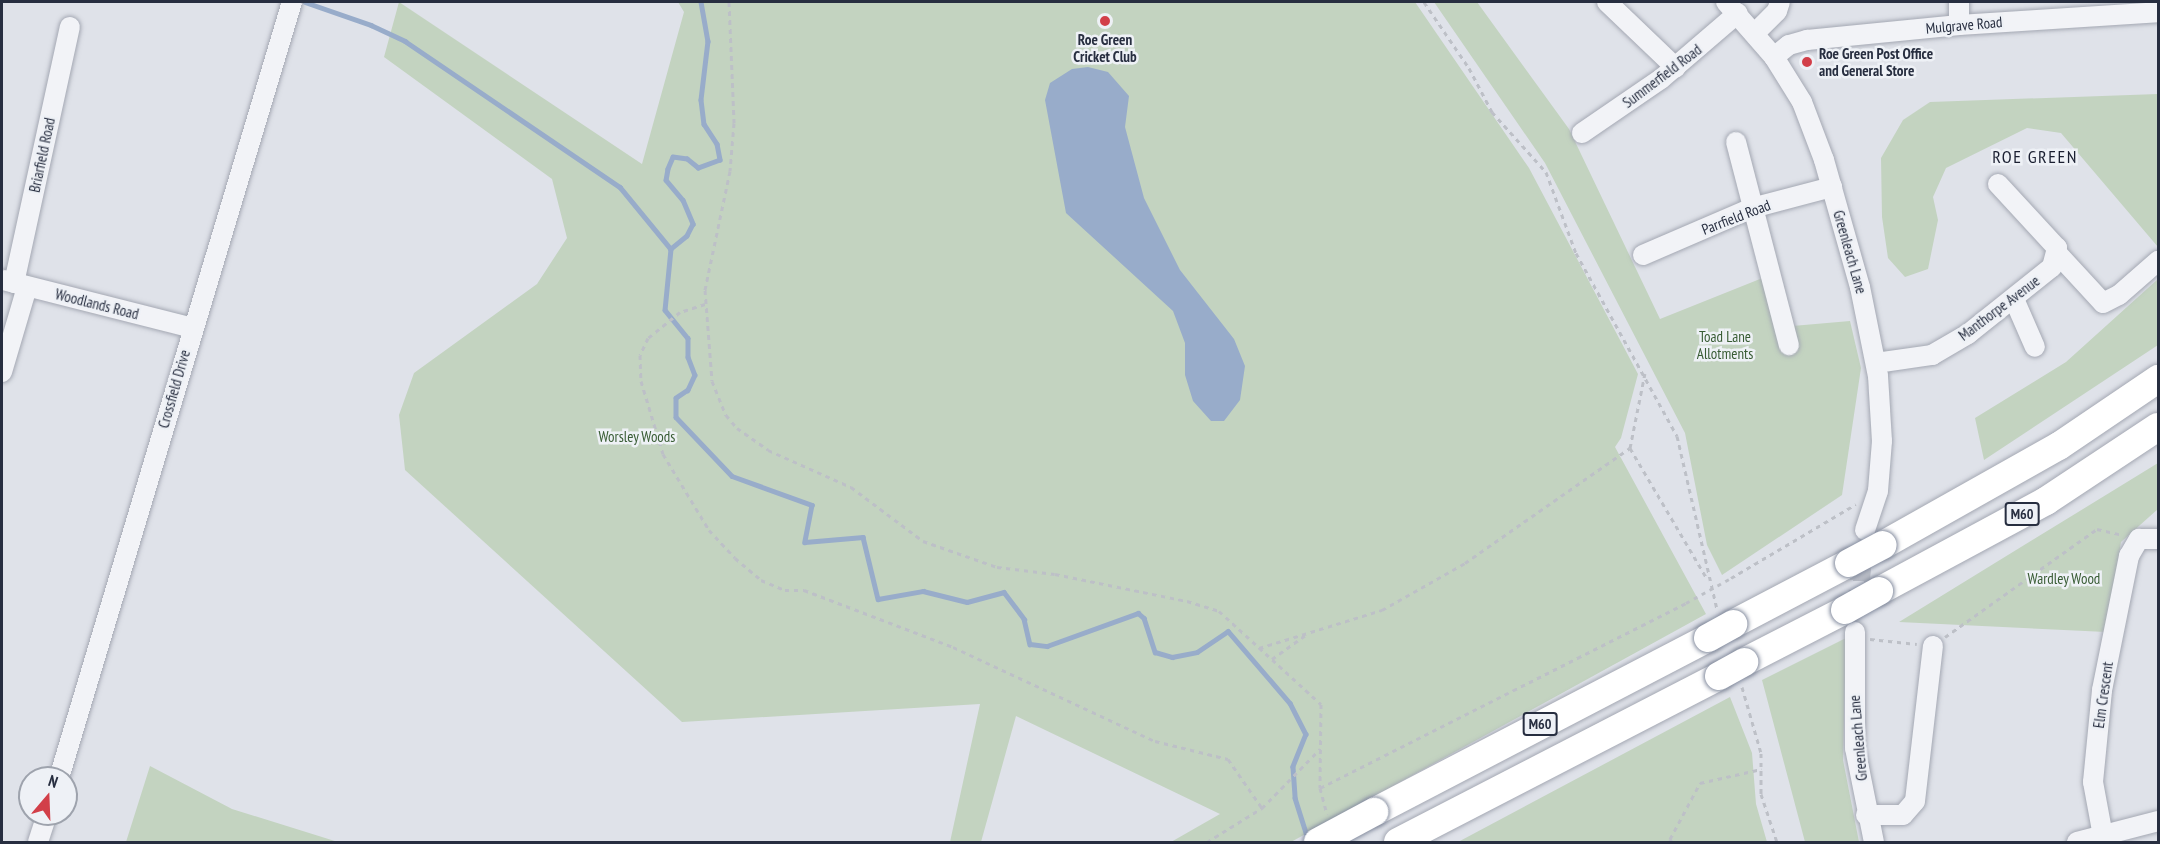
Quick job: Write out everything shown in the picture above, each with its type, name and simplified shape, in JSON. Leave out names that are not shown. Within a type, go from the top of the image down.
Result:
[{"type":"highway","name":"M60","points":[[1318,843],[1849,562],[1874,537],[2059,446],[2158,379]]},
{"type":"highway","name":"M60","points":[[1398,843],[1744,662],[1851,626],[1879,591],[2046,501],[2158,428]]},
{"type":"street","name":"Crossfield Drive","points":[[63,766],[292,2]]},
{"type":"street","points":[[1607,2],[1676,68]]},
{"type":"street","points":[[1755,33],[1777,11],[1780,2]]},
{"type":"street","points":[[1959,2],[1959,25]]},
{"type":"street","name":"Summerfield Road","points":[[1582,133],[1676,68],[1732,7]]},
{"type":"street","name":"Greenleach Lane","points":[[1732,7],[1774,57],[1802,102],[1832,187],[1863,295],[1876,363],[1882,441],[1874,537]]},
{"type":"street","name":"Mulgrave Road","points":[[1774,57],[1789,45],[1807,40],[1959,25],[2158,12]]},
{"type":"street","name":"Briarfield Road","points":[[2,372],[14,283],[70,27]]},
{"type":"street","points":[[1736,142],[1789,345]]},
{"type":"street","points":[[1998,184],[2057,248],[2056,252],[2103,303],[2119,295],[2158,261]]},
{"type":"street","name":"Parrfield Road","points":[[1643,255],[1752,208],[1832,187]]},
{"type":"street","name":"Manthorpe Avenue","points":[[1876,363],[1932,355],[1968,334],[2052,267],[2056,252]]},
{"type":"street","name":"Woodlands Road","points":[[14,283],[193,328]]},
{"type":"street","points":[[2014,298],[2035,347]]},
{"type":"street","name":"Elm Crescent","points":[[2103,836],[2093,783],[2098,725],[2142,545]]},
{"type":"street","name":"Greenleach Lane","points":[[1851,626],[1855,748],[1866,815],[1874,843]]},
{"type":"street","points":[[1866,815],[1903,815],[1915,801],[1933,646]]},
{"type":"street","points":[[2077,843],[2158,821]]},
{"type":"street","points":[[38,843],[43,826]]},
{"type":"path","points":[[729,2],[734,123],[730,171],[709,267],[705,304],[712,381],[719,401],[736,428],[768,450],[851,487],[923,541],[997,567],[1055,574],[1219,611],[1321,704],[1320,788],[1325,808]]},
{"type":"path","points":[[1424,2],[1469,68],[1488,106],[1546,172],[1576,254],[1645,373],[1677,436],[1708,581],[1630,448],[1645,373]]},
{"type":"path","points":[[705,304],[670,318],[643,345],[639,366],[647,410],[663,454],[709,530],[761,580],[785,590],[804,590],[953,647],[1155,741],[1228,759],[1262,808]]},
{"type":"path","points":[[1259,648],[1382,610],[1465,563],[1630,448]]},
{"type":"path","points":[[1320,788],[1686,603],[1878,491]]},
{"type":"path","points":[[1851,626],[1933,646],[2097,529],[2142,545]]},
{"type":"path","points":[[1272,659],[1309,632]]},
{"type":"path","points":[[1753,721],[1762,769],[1761,794],[1777,843]]},
{"type":"path","points":[[1207,843],[1262,808],[1320,748]]},
{"type":"path","points":[[1672,843],[1670,839],[1700,783],[1762,769]]},
{"type":"green space","name":"Worsley Woods","points":[[399,2],[642,164],[684,12],[678,2],[1415,2],[1529,168],[1638,374],[1621,438],[1615,447],[1706,614],[1291,842],[1171,842],[1220,814],[1016,716],[981,842],[950,842],[980,704],[682,722],[405,470],[399,415],[414,373],[537,284],[567,238],[552,179],[384,57]]},
{"type":"green space","name":"Toad Lane Allotments","points":[[1434,2],[1477,2],[1569,129],[1660,319],[1765,277],[1781,327],[1850,321],[1861,368],[1842,495],[1722,575],[1707,545],[1685,433],[1545,163]]},
{"type":"green space","points":[[2158,94],[2158,247],[2061,133],[2027,128],[1946,168],[1933,197],[1938,220],[1928,269],[1905,277],[1888,258],[1882,217],[1881,158],[1903,120],[1930,102]]},
{"type":"green space","points":[[2158,279],[2158,345],[1984,460],[1975,418],[2066,362]]},
{"type":"green space","name":"Wardley Wood","points":[[2158,463],[2158,509],[2121,542],[2106,632],[1899,622]]},
{"type":"green space","points":[[1846,638],[1843,760],[1859,842],[1805,842],[1762,680]]},
{"type":"green space","points":[[1730,697],[1752,753],[1756,804],[1767,842],[1458,842]]},
{"type":"green space","points":[[150,766],[232,809],[338,842],[126,842]]},
{"type":"water","points":[[1088,67],[1108,72],[1129,96],[1125,127],[1144,198],[1180,270],[1234,339],[1245,366],[1240,400],[1224,421],[1211,421],[1193,401],[1185,375],[1185,343],[1173,311],[1066,213],[1045,100],[1050,83],[1072,69]]},
{"type":"waterway","points":[[305,2],[371,25],[405,41],[620,187],[671,249]]},
{"type":"waterway","points":[[701,2],[708,41],[701,100],[704,124],[717,144],[720,160],[698,168],[687,159],[673,157],[666,180],[683,200],[693,224],[687,236],[671,249],[665,310],[688,338],[688,357],[695,375],[688,390],[676,398],[676,417],[732,476],[812,505],[805,542],[863,537],[878,599],[923,591],[967,602],[1004,592],[1024,619],[1030,644],[1047,646],[1138,613],[1144,618],[1155,652],[1172,657],[1197,652],[1228,631],[1290,703],[1306,734],[1293,767],[1295,798],[1308,839]]},
{"type":"tunnel","points":[[1857,611],[1863,548]]},
{"type":"place","name":"Roe Green Cricket Club","points":[[1105,21]]},
{"type":"place","name":"Roe Green Post Office and General Store","points":[[1807,62]]},
{"type":"district","name":"ROE GREEN","points":[[2035,157]]}]
